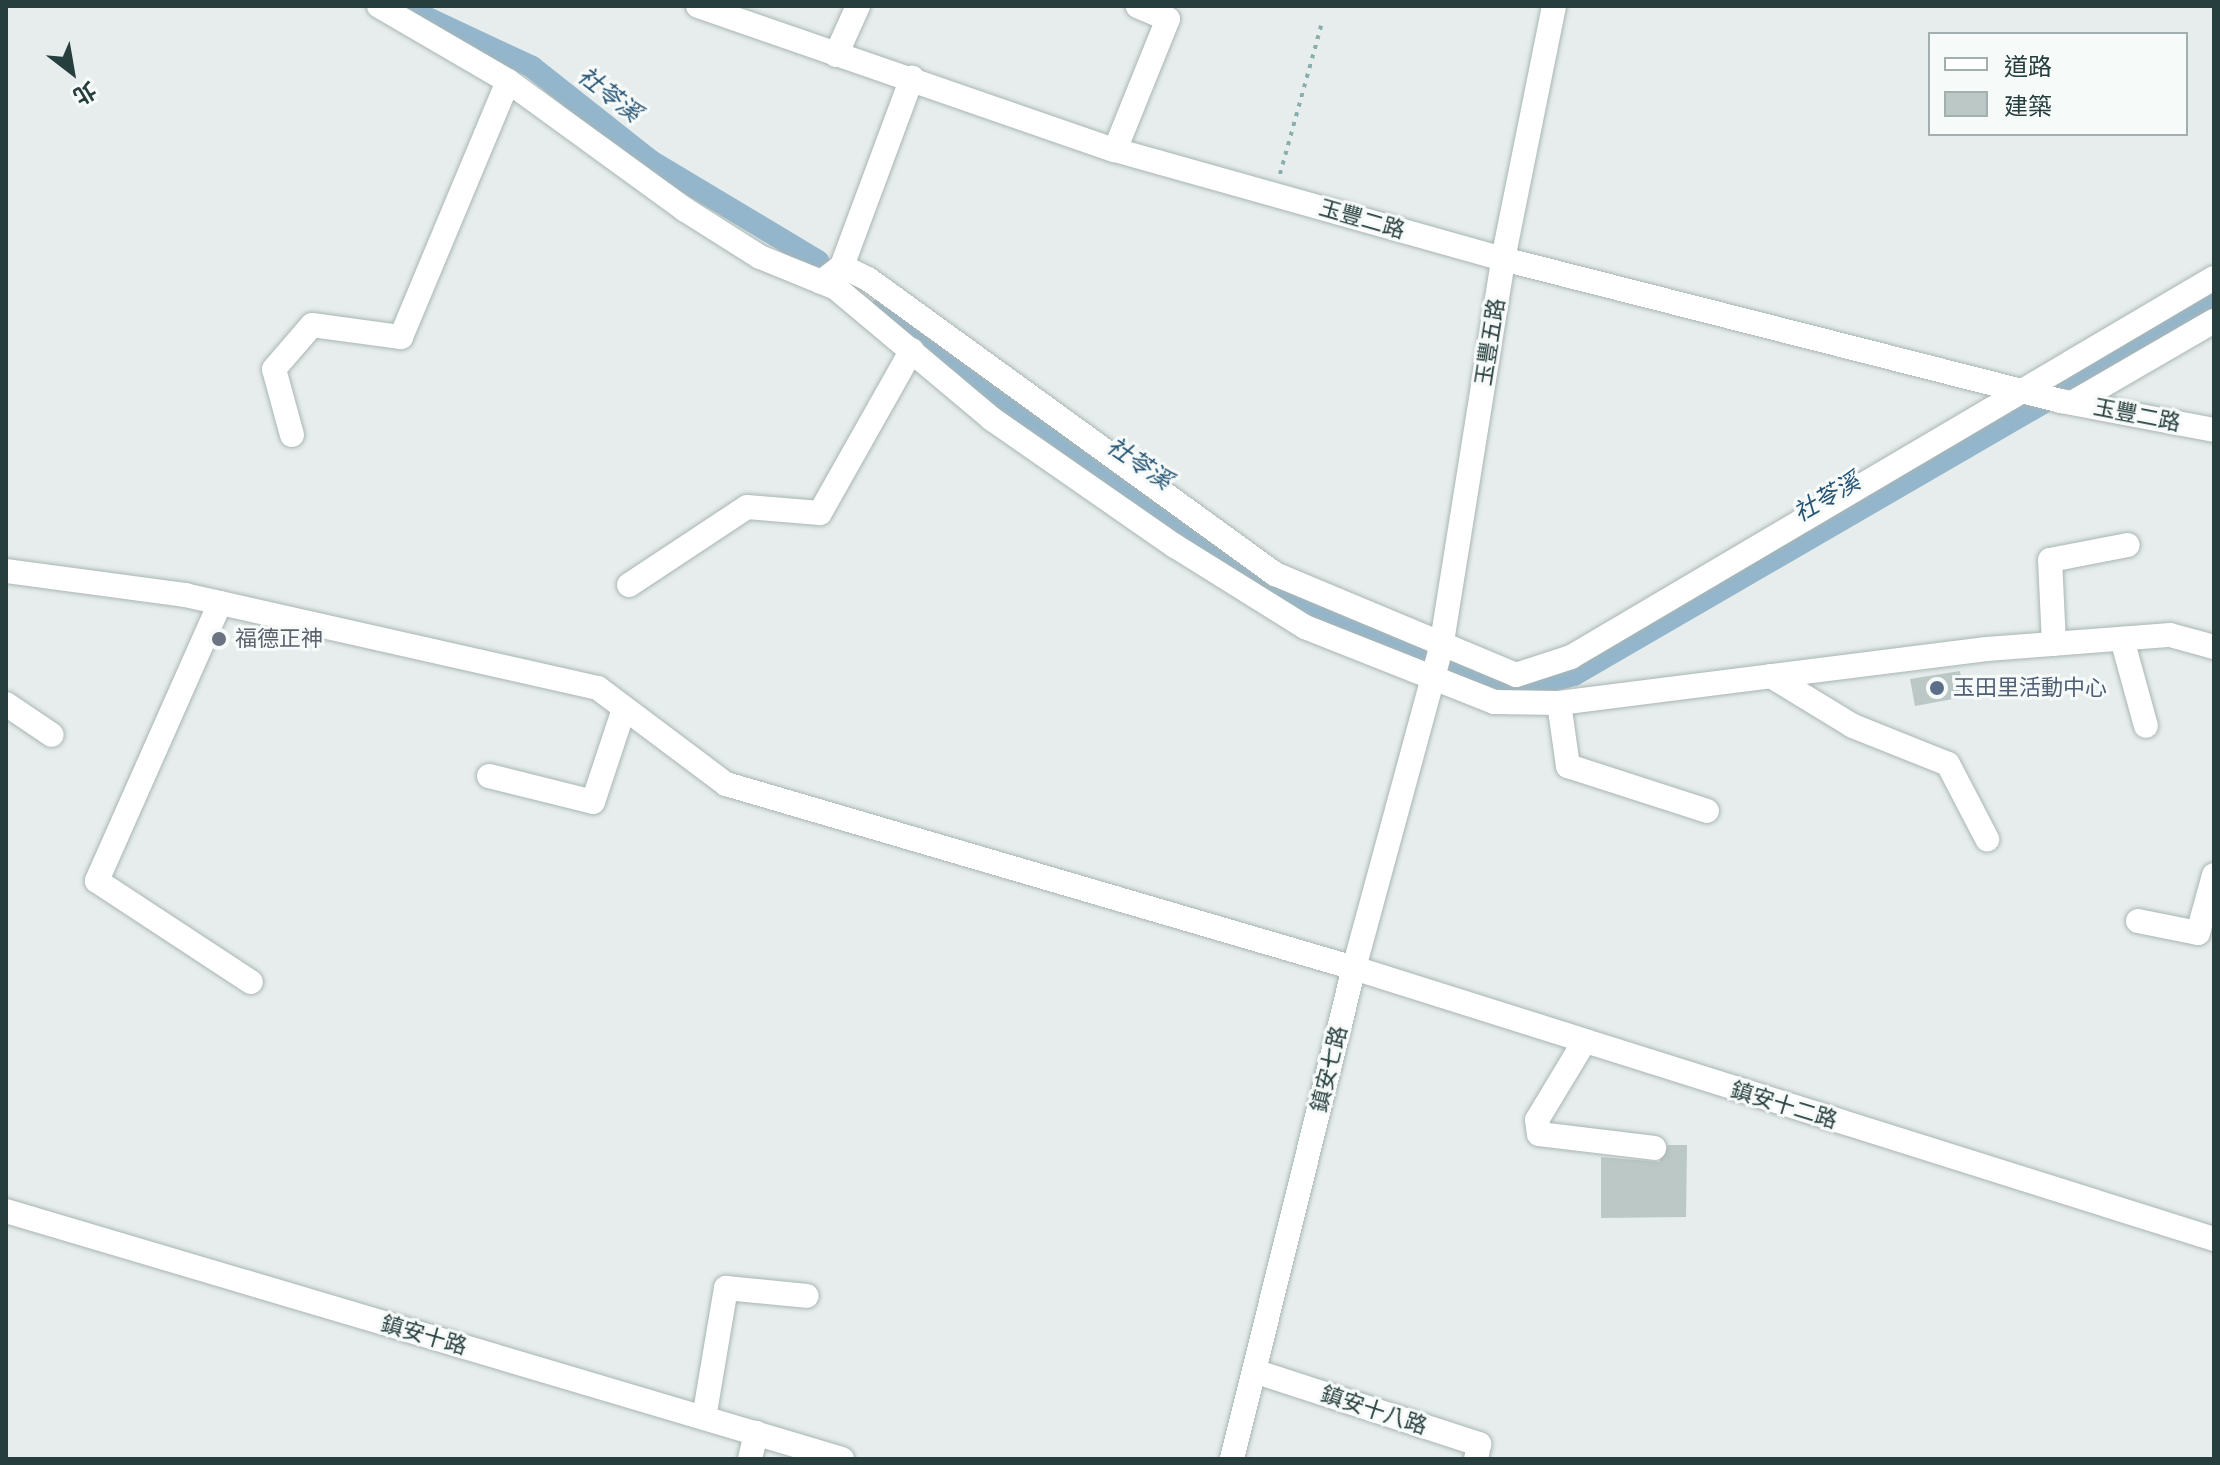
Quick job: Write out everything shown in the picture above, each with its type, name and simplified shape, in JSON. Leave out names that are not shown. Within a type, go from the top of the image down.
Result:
[{"type":"street","points":[[379,6],[508,81],[684,209],[760,257],[821,282],[869,310],[992,419],[1175,546],[1305,627],[1431,680],[1494,702],[1559,703],[2054,644],[2170,635],[2214,647]]},
{"type":"street","name":"玉豐二路","points":[[698,6],[1115,150],[1503,259],[2048,397],[2214,430]]},
{"type":"street","points":[[836,55],[858,6]]},
{"type":"street","points":[[1115,150],[1168,19],[1138,6]]},
{"type":"street","name":"玉豐五路","points":[[1431,680],[1441,648],[1503,259],[1554,6]]},
{"type":"street","points":[[821,282],[842,266],[912,78]]},
{"type":"street","points":[[292,435],[274,369],[312,325],[401,337],[508,81]]},
{"type":"street","points":[[842,266],[868,279],[1275,574],[1441,648],[1516,675],[1571,657],[2048,397],[2214,321]]},
{"type":"street","points":[[2048,397],[2214,278]]},
{"type":"street","points":[[629,585],[747,507],[820,513],[912,350]]},
{"type":"street","points":[[2054,644],[2050,560],[2128,545]]},
{"type":"street","name":"鎮安十二路","points":[[6,571],[220,603],[598,688],[726,784],[1354,968],[2214,1239]]},
{"type":"street","points":[[220,603],[97,881],[251,982]]},
{"type":"street","points":[[2122,639],[2146,726]]},
{"type":"street","points":[[1771,676],[1853,726],[1948,764],[1987,839]]},
{"type":"street","name":"鎮安七路","points":[[1232,1459],[1354,968],[1431,680]]},
{"type":"street","points":[[1559,703],[1568,766],[1707,811]]},
{"type":"street","points":[[6,704],[52,735]]},
{"type":"street","points":[[489,776],[593,802],[624,709]]},
{"type":"street","points":[[2138,921],[2198,933],[2214,875]]},
{"type":"street","points":[[1584,1042],[1537,1120],[1539,1134],[1654,1148]]},
{"type":"street","name":"鎮安十路","points":[[6,1211],[842,1459]]},
{"type":"street","points":[[704,1418],[726,1288],[807,1296]]},
{"type":"street","name":"鎮安十八路","points":[[1254,1371],[1479,1444],[1476,1459]]},
{"type":"street","points":[[750,1459],[756,1433]]},
{"type":"path","points":[[1274,194],[1321,26]]},
{"type":"building","name":"玉田里活動中心","points":[[1960,671],[1964,697],[1915,706],[1910,679]]},
{"type":"building","points":[[1668,1145],[1687,1145],[1686,1217],[1601,1218],[1601,1157],[1659,1162]]},
{"type":"waterway","name":"社苓溪","points":[[402,6],[532,67],[651,161],[818,261]]},
{"type":"waterway","name":"社苓溪","points":[[1453,668],[1477,679],[1531,686],[1574,675],[2214,304]]},
{"type":"waterway","name":"社苓溪","points":[[880,310],[967,379],[1305,607],[1421,655]]},
{"type":"place","name":"福德正神","points":[[219,639]]},
{"type":"place","name":"玉田里活動中心","points":[[1937,688]]}]
